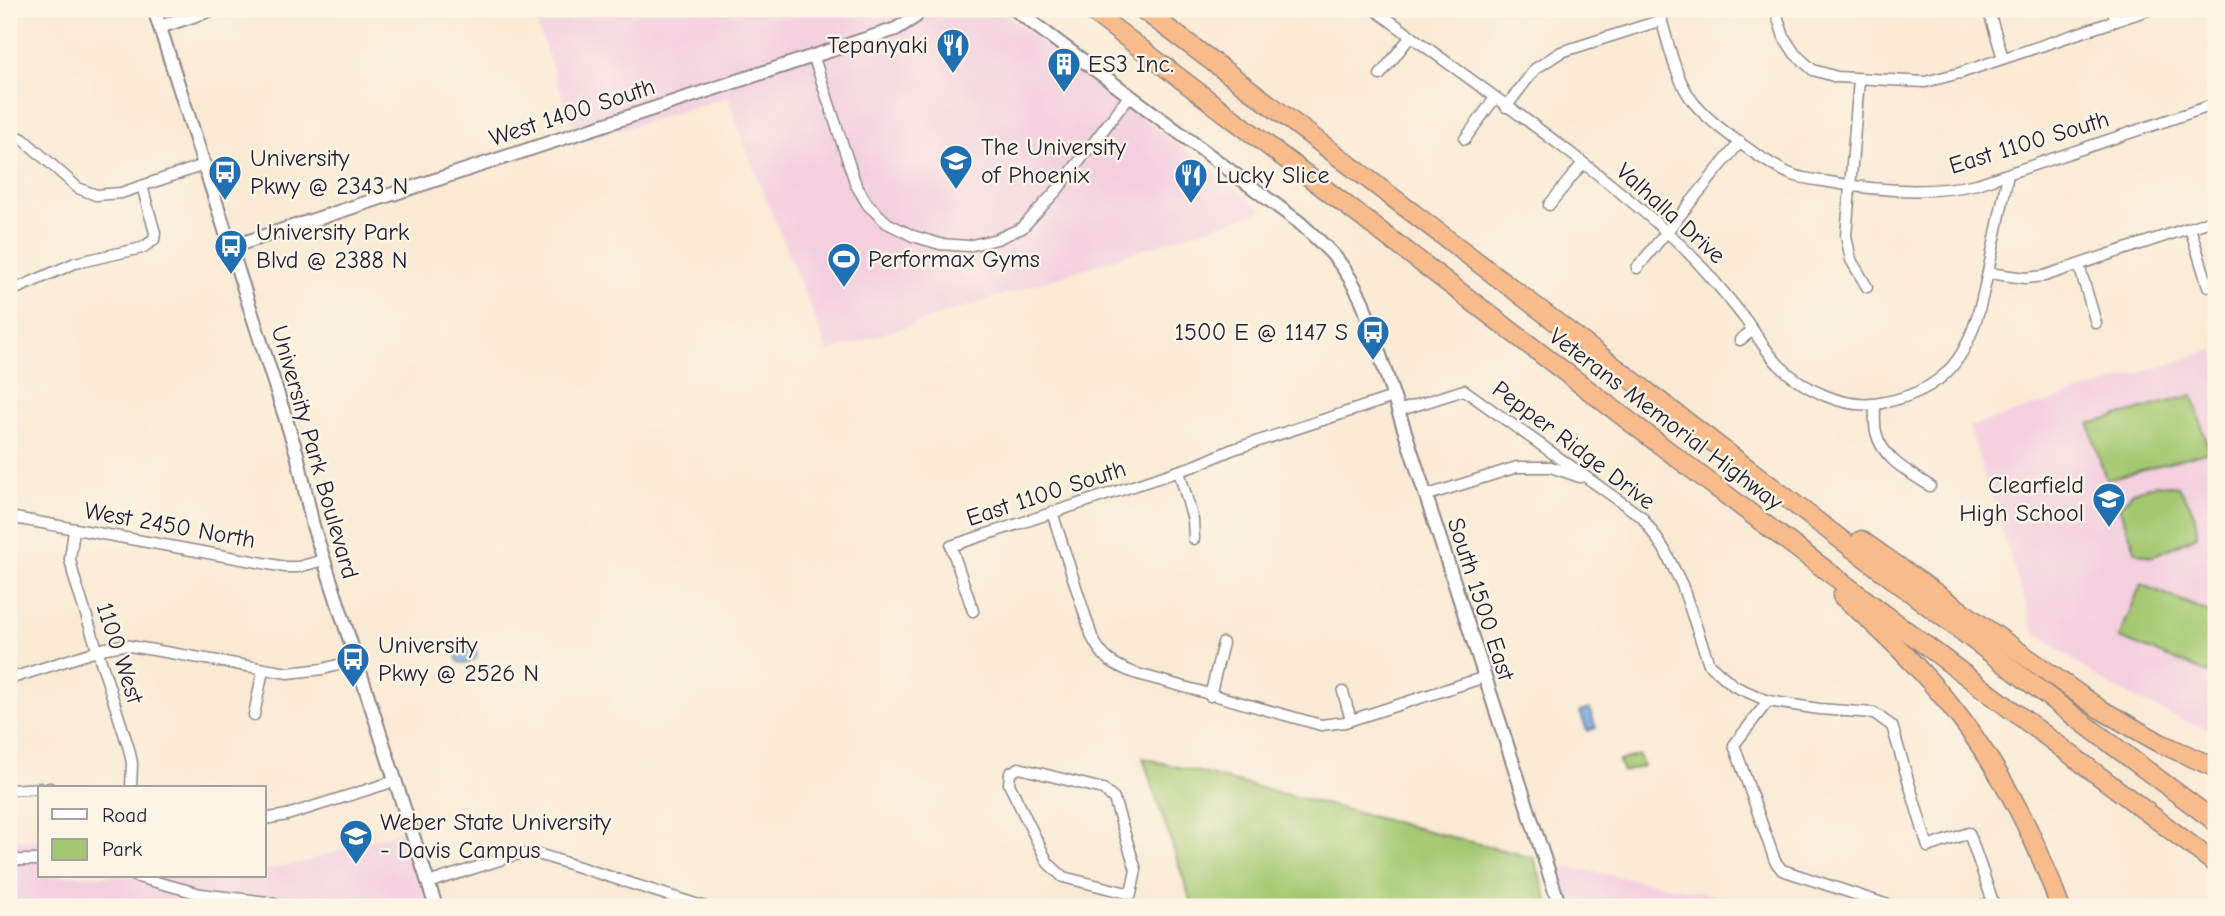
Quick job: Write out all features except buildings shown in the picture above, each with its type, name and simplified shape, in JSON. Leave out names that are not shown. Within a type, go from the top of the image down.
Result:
[{"type":"highway","name":"Veterans Memorial Highway","points":[[1142,9],[1313,136],[2028,683],[2216,822]]},
{"type":"highway","name":"Veterans Memorial Highway","points":[[1089,11],[2216,864]]},
{"type":"highway","points":[[1709,482],[1856,608],[1951,704],[2011,792],[2040,852],[2060,907]]},
{"type":"highway","points":[[1770,485],[1818,509],[2092,704],[2160,743],[2216,768]]},
{"type":"street","name":"University Park Boulevard","points":[[154,9],[297,454],[313,526],[436,907]]},
{"type":"street","points":[[160,27],[213,9]]},
{"type":"street","name":"West 1400 South","points":[[231,247],[896,29],[922,9]]},
{"type":"street","name":"South 1500 East","points":[[1014,9],[1300,223],[1329,248],[1349,274],[1363,303],[1560,907]]},
{"type":"street","name":"Valhalla Drive","points":[[1374,9],[1583,163],[1667,232],[1715,280],[1779,365],[1807,386],[1830,397],[1851,403],[1875,404]]},
{"type":"street","name":"East 1100 South","points":[[1658,9],[1682,84],[1694,103],[1766,162],[1795,176],[1849,186],[1913,192],[1977,184],[2216,104]]},
{"type":"street","points":[[1775,9],[1784,37],[1795,54],[1813,70],[1859,80],[1925,82],[2151,9]]},
{"type":"street","points":[[1988,9],[2003,58]]},
{"type":"street","points":[[2112,9],[2116,21]]},
{"type":"street","points":[[1506,107],[1535,69],[1561,52],[1662,20]]},
{"type":"street","points":[[1380,75],[1410,36]]},
{"type":"street","points":[[813,55],[856,186],[868,205],[887,223],[912,236],[940,244],[968,246],[997,239],[1022,228],[1058,189],[1130,95]]},
{"type":"street","points":[[1859,80],[1846,236],[1851,260],[1867,287]]},
{"type":"street","points":[[1465,139],[1495,98]]},
{"type":"street","points":[[12,134],[86,192],[108,195],[204,165]]},
{"type":"street","points":[[1637,268],[1740,142]]},
{"type":"street","name":"Valhalla Drive","points":[[1549,205],[1583,163]]},
{"type":"street","points":[[1930,486],[1885,453],[1876,433],[1875,404],[1901,399],[1925,389],[1944,375],[1966,349],[1978,319],[2008,174]]},
{"type":"street","points":[[9,292],[58,269],[142,248],[154,240],[154,226],[142,186]]},
{"type":"street","points":[[1987,273],[2025,278],[2044,276],[2216,219]]},
{"type":"street","points":[[2190,228],[2208,286]]},
{"type":"street","points":[[2079,265],[2096,323]]},
{"type":"street","points":[[1740,340],[1753,330]]},
{"type":"street","name":"Pepper Ridge Drive","points":[[1398,411],[1464,390],[1642,517],[1664,549],[1688,598],[1709,664],[1734,686],[1768,701],[1819,709],[1874,713],[1892,726],[1928,847],[1969,833],[1993,902],[1977,907]]},
{"type":"street","name":"East 1100 South","points":[[973,611],[951,546],[1393,397]]},
{"type":"street","points":[[1425,496],[1517,467],[1551,467],[1591,481]]},
{"type":"street","points":[[1179,471],[1193,520],[1194,539]]},
{"type":"street","points":[[1052,512],[1092,637],[1100,652],[1115,665],[1135,673],[1321,725],[1351,720],[1485,677]]},
{"type":"street","name":"West 2450 North","points":[[9,517],[285,567],[298,567],[324,560]]},
{"type":"street","name":"1100 West","points":[[74,530],[70,559],[129,749],[132,763],[131,786]]},
{"type":"street","points":[[1210,695],[1223,643]]},
{"type":"street","points":[[9,679],[98,650],[124,645],[262,670],[306,672],[356,660]]},
{"type":"street","points":[[254,715],[262,670]]},
{"type":"street","points":[[1343,692],[1351,720]]},
{"type":"street","points":[[1768,701],[1734,745],[1775,862],[1782,870],[1894,907]]},
{"type":"street","points":[[1128,907],[1131,894],[1136,870],[1114,799],[1103,789],[1019,768],[1010,774],[1009,784],[1048,863],[1063,877],[1131,894]]},
{"type":"street","points":[[266,819],[287,815],[395,780]]},
{"type":"street","points":[[9,790],[38,789]]},
{"type":"street","points":[[428,883],[515,855],[536,853],[705,907]]},
{"type":"street","points":[[9,860],[38,860]]},
{"type":"street","points":[[141,878],[201,894],[267,902],[284,907]]},
{"type":"shaded area","points":[[532,9],[998,9],[1264,210],[828,352],[744,144],[728,97],[578,142]]},
{"type":"shaded area","name":"Clearfield High School","points":[[2216,349],[2216,732],[2175,717],[2108,685],[2034,631],[1969,427]]},
{"type":"shaded area","name":"Weber State University - Davis Campus","points":[[410,828],[436,907],[9,907],[9,840],[38,839],[38,878],[266,878],[266,870],[303,862]]},
{"type":"shaded area","points":[[1554,864],[1776,907],[1568,907]]},
{"type":"green space","points":[[2193,395],[2209,451],[2106,480],[2089,424]]},
{"type":"green space","points":[[2156,484],[2178,487],[2192,510],[2197,536],[2151,557],[2136,552],[2119,507],[2133,492]]},
{"type":"green space","points":[[2141,584],[2216,615],[2216,676],[2119,638]]},
{"type":"green space","points":[[1639,755],[1643,766],[1623,772],[1619,761]]},
{"type":"green space","points":[[1143,758],[1534,858],[1550,907],[1193,907]]},
{"type":"water","points":[[464,648],[474,648],[477,658],[469,663],[460,663],[456,659],[457,654]]},
{"type":"water","points":[[1590,709],[1596,728],[1587,731],[1580,712]]},
{"type":"place","name":"Tepanyaki","points":[[953,75]]},
{"type":"place","name":"ES3 Inc.","points":[[1064,94]]},
{"type":"place","name":"The University of Phoenix","points":[[956,191]]},
{"type":"place","name":"University Pkwy @ 2343 N","points":[[225,202]]},
{"type":"place","name":"Lucky Slice","points":[[1191,205]]},
{"type":"place","name":"University Park Blvd @ 2388 N","points":[[231,276]]},
{"type":"place","name":"Performax Gyms","points":[[844,289]]},
{"type":"place","name":"1500 E @ 1147 S","points":[[1373,362]]},
{"type":"place","name":"Clearfield High School","points":[[2109,529]]},
{"type":"place","name":"University Pkwy @ 2526 N","points":[[353,689]]},
{"type":"place","name":"Weber State University - Davis Campus","points":[[356,866]]}]
